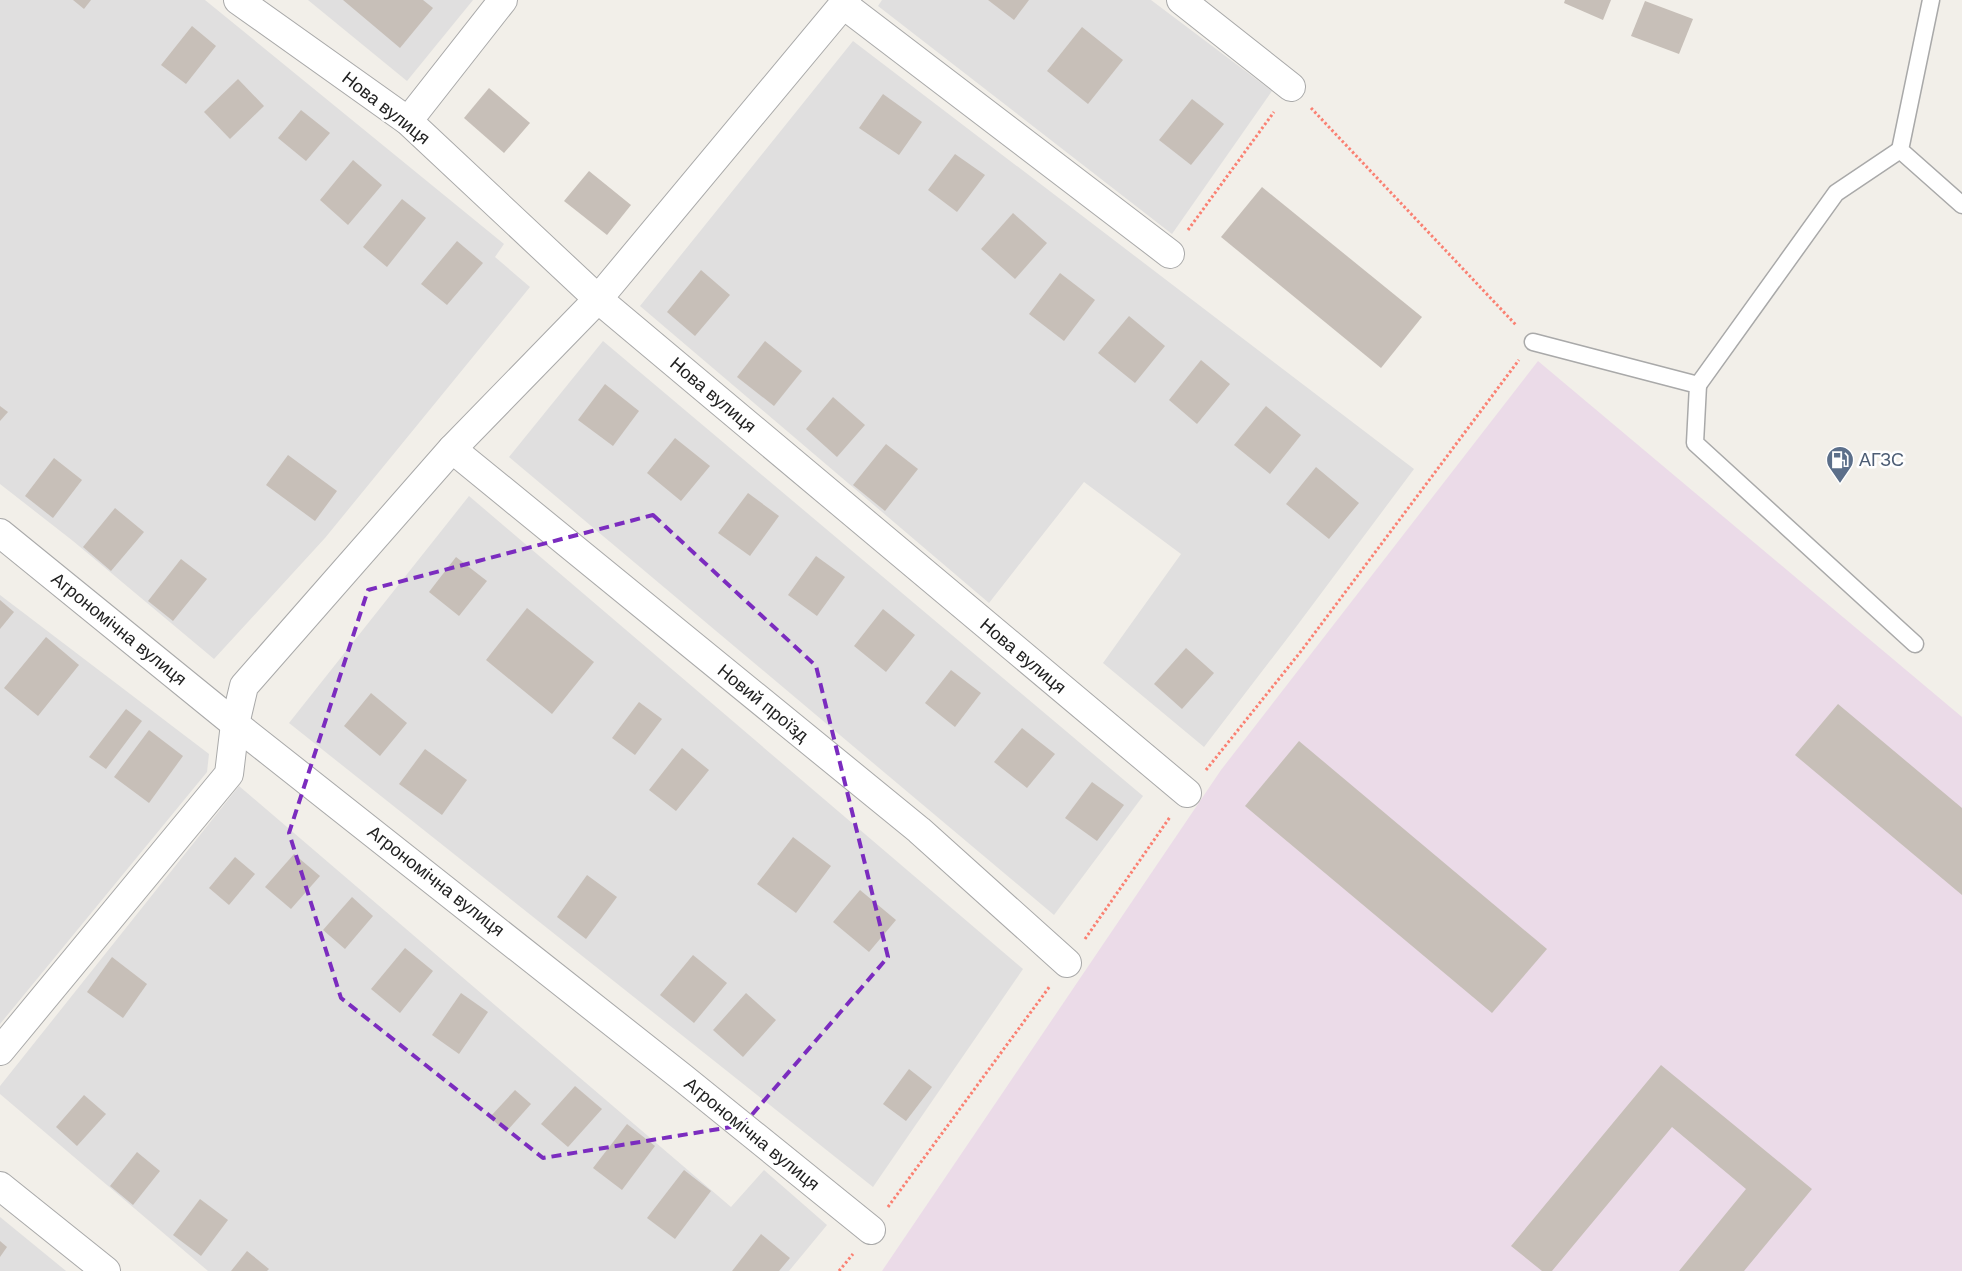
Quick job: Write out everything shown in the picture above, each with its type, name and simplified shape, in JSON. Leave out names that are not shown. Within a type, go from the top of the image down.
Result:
[{"type":"street","name":"Нова вулиця","points":[[238,0],[408,121],[598,299],[1187,793]]},
{"type":"street","points":[[408,121],[503,0]]},
{"type":"street","points":[[1181,0],[1292,87]]},
{"type":"street","points":[[0,1051],[230,774],[235,724],[244,686],[452,449],[598,299],[846,3],[1170,254]]},
{"type":"street","name":"Новий проїзд","points":[[452,449],[918,830],[1067,963]]},
{"type":"street","name":"Агрономічна вулиця","points":[[0,533],[235,724],[683,1078],[871,1230]]},
{"type":"street","points":[[0,1186],[106,1271]]},
{"type":"lane","points":[[1915,644],[1695,443],[1698,385],[1836,194],[1900,150],[1931,0]]},
{"type":"lane","points":[[1900,150],[1962,205]]},
{"type":"lane","points":[[1533,342],[1698,385]]},
{"type":"path","points":[[1170,254],[1292,87],[1533,342],[1302,650]]},
{"type":"highlighted area","points":[[653,515],[816,666],[888,957],[743,1125],[543,1158],[341,998],[289,833],[368,590]]},
{"type":"shaded area","points":[[0,0],[205,0],[504,244],[495,257],[530,287],[325,538],[214,659],[73,541],[0,484]]},
{"type":"shaded area","points":[[308,0],[473,0],[407,81]]},
{"type":"shaded area","points":[[882,0],[1151,0],[1272,91],[1172,234],[878,6]]},
{"type":"shaded area","points":[[853,41],[1414,469],[1204,747],[1103,663],[1181,554],[1084,482],[989,603],[640,306]]},
{"type":"shaded area","points":[[603,341],[1143,796],[1054,915],[509,457]]},
{"type":"shaded area","points":[[1538,361],[1962,717],[1962,1271],[882,1271],[1221,770]]},
{"type":"shaded area","points":[[469,496],[1023,969],[873,1187],[289,723]]},
{"type":"shaded area","points":[[0,595],[209,754],[207,772],[0,1024]]},
{"type":"shaded area","points":[[239,786],[731,1207],[764,1170],[827,1225],[789,1271],[208,1271],[0,1094],[0,1086]]},
{"type":"shaded area","points":[[0,1217],[66,1271],[0,1271]]},
{"type":"building","points":[[73,0],[91,0],[84,9]]},
{"type":"building","points":[[343,0],[423,0],[433,8],[400,48]]},
{"type":"building","points":[[988,0],[1029,0],[1014,20]]},
{"type":"building","points":[[1565,0],[1611,0],[1603,20],[1564,3]]},
{"type":"building","points":[[1645,1],[1693,19],[1679,54],[1631,36]]},
{"type":"building","points":[[192,26],[216,46],[186,84],[161,65]]},
{"type":"building","points":[[1082,27],[1123,60],[1088,104],[1047,71]]},
{"type":"building","points":[[238,79],[264,106],[230,139],[204,112]]},
{"type":"building","points":[[489,88],[530,123],[504,153],[464,118]]},
{"type":"building","points":[[883,94],[922,122],[899,155],[859,128]]},
{"type":"building","points":[[1192,99],[1224,124],[1191,165],[1159,140]]},
{"type":"building","points":[[301,110],[330,133],[306,161],[278,138]]},
{"type":"building","points":[[955,154],[985,175],[957,212],[928,190]]},
{"type":"building","points":[[353,160],[382,185],[348,225],[320,200]]},
{"type":"building","points":[[589,171],[631,205],[607,235],[564,201]]},
{"type":"building","points":[[1262,187],[1422,317],[1381,368],[1221,237]]},
{"type":"building","points":[[402,199],[426,218],[387,267],[363,247]]},
{"type":"building","points":[[1013,213],[1047,243],[1015,279],[981,249]]},
{"type":"building","points":[[457,241],[483,263],[447,305],[421,284]]},
{"type":"building","points":[[701,270],[730,295],[695,336],[667,312]]},
{"type":"building","points":[[1060,273],[1095,300],[1064,341],[1029,314]]},
{"type":"building","points":[[1129,316],[1165,346],[1135,383],[1098,353]]},
{"type":"building","points":[[765,341],[802,371],[774,406],[737,377]]},
{"type":"building","points":[[1201,360],[1230,384],[1197,424],[1169,400]]},
{"type":"building","points":[[605,384],[639,411],[613,446],[578,420]]},
{"type":"building","points":[[833,397],[865,425],[837,457],[806,429]]},
{"type":"building","points":[[0,406],[8,412],[0,421]]},
{"type":"building","points":[[1266,406],[1301,435],[1270,474],[1234,445]]},
{"type":"building","points":[[675,438],[710,466],[681,501],[647,473]]},
{"type":"building","points":[[886,444],[918,469],[885,511],[853,485]]},
{"type":"building","points":[[288,455],[337,491],[315,521],[266,485]]},
{"type":"building","points":[[54,458],[82,480],[53,518],[25,496]]},
{"type":"building","points":[[1316,467],[1359,503],[1329,539],[1286,504]]},
{"type":"building","points":[[748,493],[779,516],[750,556],[718,533]]},
{"type":"building","points":[[115,508],[144,532],[111,571],[83,547]]},
{"type":"building","points":[[816,556],[845,577],[817,616],[788,595]]},
{"type":"building","points":[[456,557],[487,581],[459,616],[429,592]]},
{"type":"building","points":[[181,559],[207,579],[173,621],[148,601]]},
{"type":"building","points":[[0,600],[14,612],[0,629]]},
{"type":"building","points":[[527,608],[594,662],[552,714],[486,660]]},
{"type":"building","points":[[883,609],[915,635],[886,672],[854,646]]},
{"type":"building","points":[[46,637],[79,665],[38,716],[4,688]]},
{"type":"building","points":[[1186,648],[1214,673],[1182,709],[1154,684]]},
{"type":"building","points":[[951,670],[981,693],[955,727],[925,703]]},
{"type":"building","points":[[371,693],[407,723],[380,756],[344,726]]},
{"type":"building","points":[[639,702],[662,719],[635,755],[612,738]]},
{"type":"building","points":[[1838,704],[1962,808],[1962,895],[1795,755]]},
{"type":"building","points":[[126,709],[142,721],[106,769],[89,757]]},
{"type":"building","points":[[1022,728],[1055,754],[1027,788],[994,762]]},
{"type":"building","points":[[149,730],[183,756],[149,803],[114,777]]},
{"type":"building","points":[[1299,741],[1547,949],[1492,1013],[1245,806]]},
{"type":"building","points":[[682,748],[709,770],[676,811],[649,790]]},
{"type":"building","points":[[425,749],[467,780],[442,815],[399,784]]},
{"type":"building","points":[[1092,782],[1124,805],[1097,841],[1065,818]]},
{"type":"building","points":[[793,837],[831,866],[796,913],[757,884]]},
{"type":"building","points":[[294,854],[320,876],[291,909],[265,887]]},
{"type":"building","points":[[235,857],[255,874],[229,905],[209,888]]},
{"type":"building","points":[[587,875],[617,897],[586,939],[557,917]]},
{"type":"building","points":[[860,890],[896,920],[869,952],[833,922]]},
{"type":"building","points":[[352,897],[373,916],[345,949],[323,930]]},
{"type":"building","points":[[405,948],[433,971],[400,1013],[371,989]]},
{"type":"building","points":[[693,955],[727,983],[694,1023],[660,995]]},
{"type":"building","points":[[112,957],[147,984],[123,1018],[87,992]]},
{"type":"building","points":[[461,993],[488,1012],[459,1054],[432,1035]]},
{"type":"building","points":[[746,993],[776,1020],[743,1057],[713,1030]]},
{"type":"building","points":[[1661,1065],[1812,1189],[1744,1271],[1679,1271],[1746,1189],[1672,1127],[1552,1271],[1542,1271],[1511,1246]]},
{"type":"building","points":[[909,1069],[932,1087],[906,1121],[883,1104]]},
{"type":"building","points":[[575,1086],[602,1109],[568,1147],[541,1124]]},
{"type":"building","points":[[515,1090],[531,1104],[506,1132],[490,1117]]},
{"type":"building","points":[[84,1095],[106,1114],[77,1146],[56,1127]]},
{"type":"building","points":[[627,1124],[655,1146],[622,1190],[593,1168]]},
{"type":"building","points":[[137,1152],[160,1171],[133,1205],[110,1186]]},
{"type":"building","points":[[684,1170],[711,1191],[675,1239],[647,1218]]},
{"type":"building","points":[[200,1199],[228,1220],[201,1256],[173,1235]]},
{"type":"building","points":[[761,1234],[790,1258],[779,1271],[732,1271]]},
{"type":"building","points":[[0,1241],[7,1247],[0,1257]]},
{"type":"building","points":[[247,1251],[269,1269],[267,1271],[231,1271]]},
{"type":"place","name":"АГЗС","points":[[1840,484]]}]
